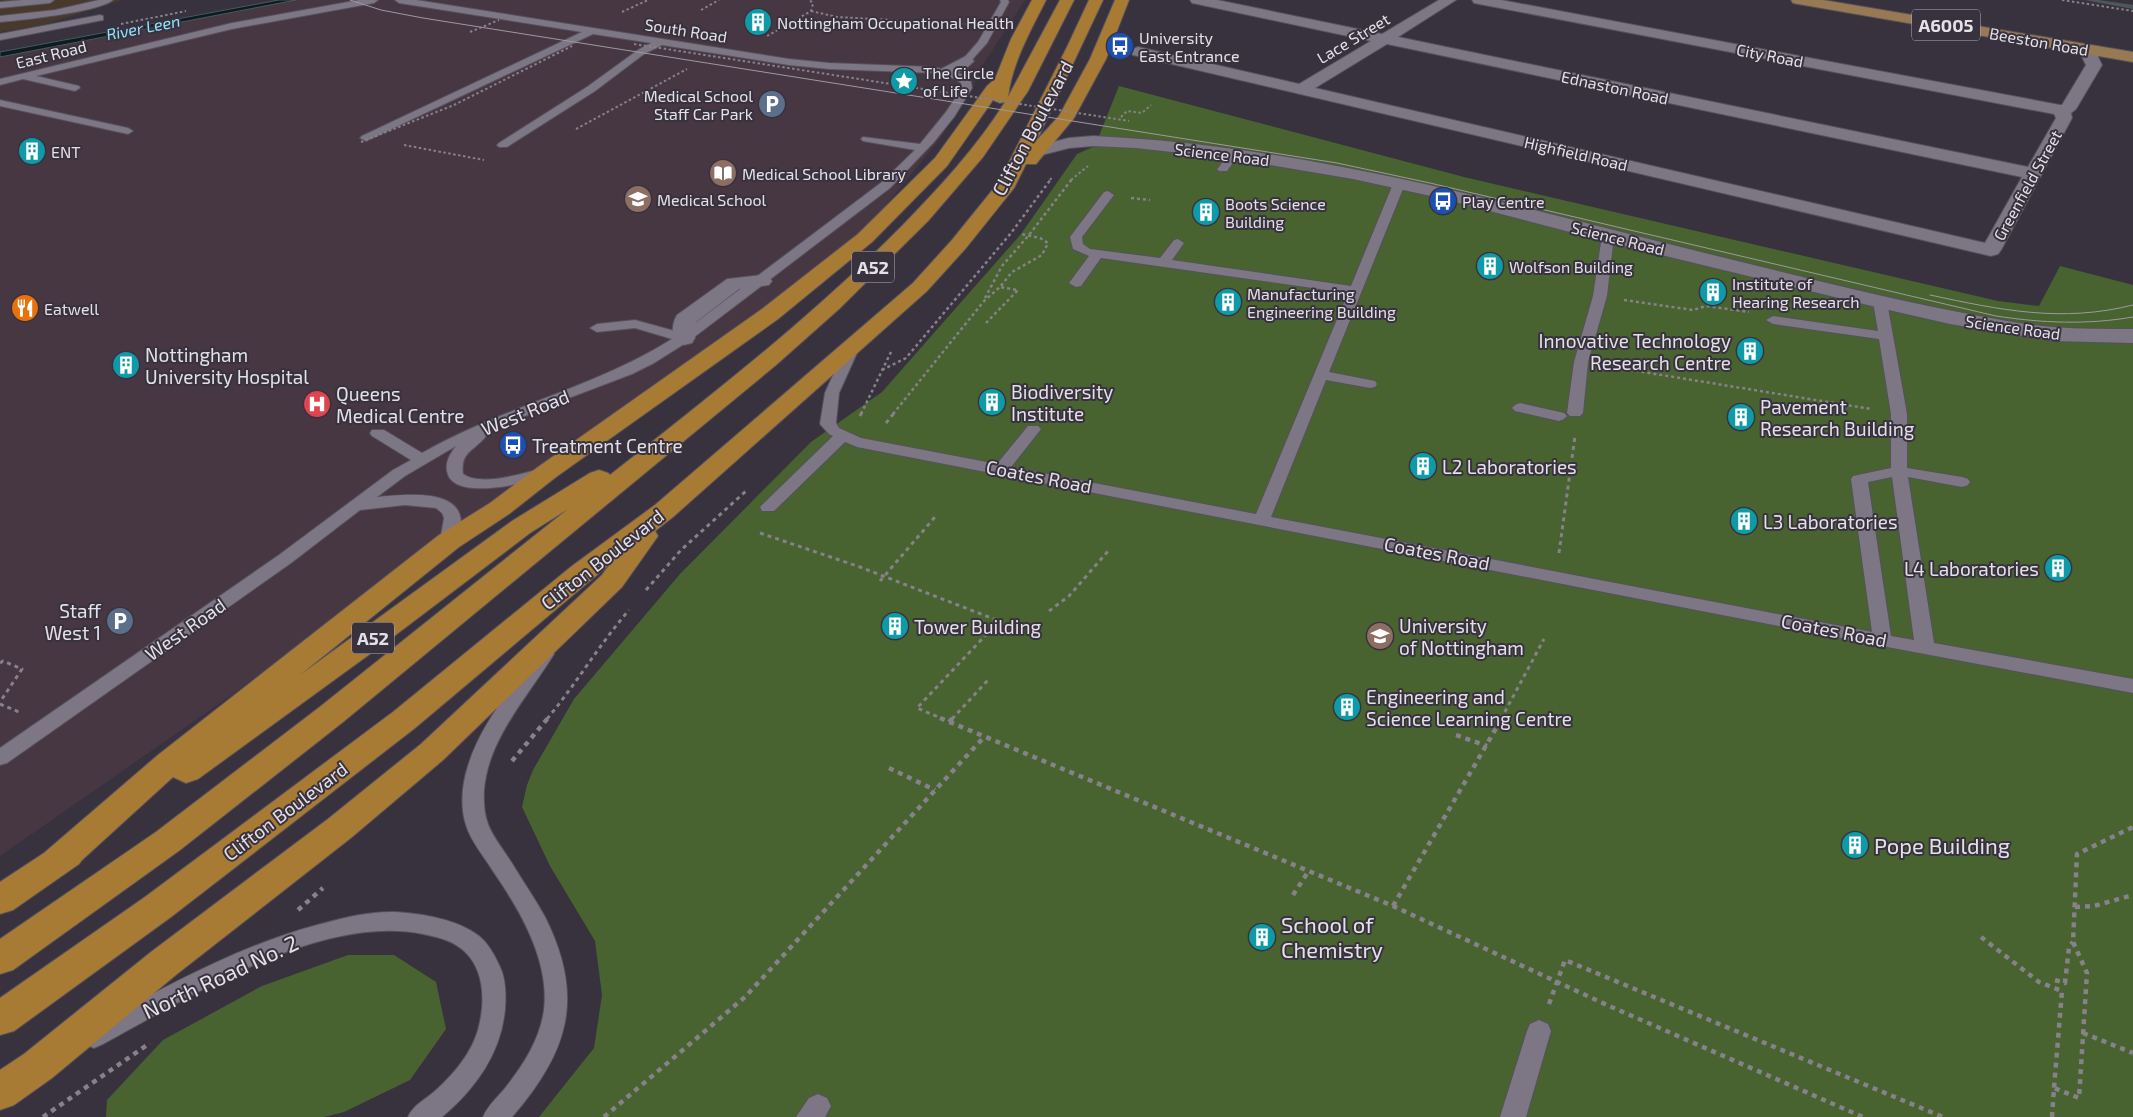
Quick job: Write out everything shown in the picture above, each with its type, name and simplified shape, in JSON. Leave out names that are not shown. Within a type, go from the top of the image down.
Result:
[{"type":"highway","points":[[52,866],[169,763],[449,541],[479,524],[547,472],[770,314],[866,238],[941,162],[993,89],[1002,81],[1019,39],[1040,0]]},
{"type":"highway","name":"Clifton Boulevard","points":[[0,959],[168,841],[324,720],[698,418],[828,308],[885,256],[952,184],[1002,119],[1020,90],[1067,0]]},
{"type":"highway","name":"Clifton Boulevard","points":[[0,1019],[158,907],[404,720],[582,572],[664,511],[920,287],[959,244],[1007,184],[1076,45],[1096,0]]},
{"type":"highway","points":[[1007,184],[1066,118],[1098,60],[1122,0]]},
{"type":"highway","points":[[988,137],[1003,89],[1002,81]]},
{"type":"highway","name":"A52","points":[[0,900],[52,866],[376,636],[521,527],[698,418]]},
{"type":"highway","name":"A52","points":[[0,1092],[38,1066],[164,963],[340,828],[432,752],[612,581],[664,511]]},
{"type":"main road","name":"Beeston Road","points":[[1798,0],[2094,58],[2133,57]]},
{"type":"street","name":"Ednaston Road","points":[[1197,0],[2033,174]]},
{"type":"street","name":"Lace Street","points":[[1301,90],[1449,0]]},
{"type":"street","name":"City Road","points":[[1479,0],[2060,110]]},
{"type":"street","name":"Highfield Road","points":[[1148,58],[1301,90],[1991,250]]},
{"type":"street","name":"Greenfield Street","points":[[2060,110],[2068,109],[2094,58]]},
{"type":"street","points":[[954,75],[966,61]]},
{"type":"street","name":"Greenfield Street","points":[[1991,250],[2064,118],[2064,114],[2060,110]]},
{"type":"street","name":"Science Road","points":[[1038,151],[1069,143],[1102,141],[1136,143],[1234,154],[1353,174],[1442,193],[1608,236],[1880,302],[2016,330],[2053,334],[2133,337]]},
{"type":"street","points":[[684,338],[685,320],[734,283],[762,280]]},
{"type":"lane","points":[[0,5],[50,0]]},
{"type":"lane","points":[[0,18],[47,14],[108,0]]},
{"type":"lane","name":"East Road","points":[[0,82],[232,26],[374,0]]},
{"type":"lane","points":[[399,0],[408,0]]},
{"type":"lane","name":"South Road","points":[[408,0],[805,64],[922,69],[954,75]]},
{"type":"lane","points":[[966,61],[982,43],[1005,2],[1004,0]]},
{"type":"lane","points":[[0,37],[100,18]]},
{"type":"lane","points":[[367,140],[591,31]]},
{"type":"lane","points":[[503,145],[591,89],[641,52],[660,42]]},
{"type":"lane","points":[[762,280],[886,185],[923,148],[934,136],[967,88],[966,82],[954,75]]},
{"type":"lane","points":[[24,76],[75,88]]},
{"type":"lane","points":[[0,103],[128,131]]},
{"type":"lane","points":[[867,139],[923,148]]},
{"type":"lane","points":[[1223,169],[1234,154]]},
{"type":"lane","points":[[1262,519],[1354,290],[1399,184]]},
{"type":"lane","points":[[1108,195],[1076,237],[1076,242],[1081,249],[1163,263],[1354,290]]},
{"type":"lane","points":[[1576,413],[1581,362],[1600,296],[1608,236]]},
{"type":"lane","points":[[1163,263],[1178,243]]},
{"type":"lane","points":[[1076,283],[1098,253]]},
{"type":"lane","points":[[1880,302],[1899,414],[1899,471],[1925,648]]},
{"type":"lane","points":[[1773,320],[1885,336]]},
{"type":"lane","points":[[597,328],[635,324],[684,338]]},
{"type":"lane","name":"West Road","points":[[0,758],[285,559],[379,486],[421,459],[454,441],[498,421],[627,372],[684,338]]},
{"type":"lane","points":[[850,439],[834,431],[828,424],[832,393],[854,344]]},
{"type":"lane","points":[[1320,375],[1370,384]]},
{"type":"lane","points":[[1520,408],[1559,416]]},
{"type":"lane","points":[[498,421],[464,447],[454,467],[454,474],[459,479],[484,484],[530,478],[547,472]]},
{"type":"lane","points":[[1002,469],[1033,429]]},
{"type":"lane","points":[[378,433],[421,459]]},
{"type":"lane","points":[[768,507],[830,446],[850,439]]},
{"type":"lane","name":"Coates Road","points":[[850,439],[1882,640],[2133,686]]},
{"type":"lane","points":[[1882,640],[1858,479],[1899,471],[1962,482]]},
{"type":"lane","points":[[353,506],[401,499],[442,505],[449,510],[453,526],[449,541]]},
{"type":"lane","points":[[496,1117],[521,1085],[537,1060],[550,1034],[556,1009],[556,987],[552,964],[536,923],[476,825],[475,777],[480,759],[490,738],[565,624]]},
{"type":"lane","name":"North Road No. 2","points":[[38,1066],[188,988],[268,950],[317,933],[354,924],[387,921],[419,924],[461,936],[476,946],[487,962],[496,989],[490,1030],[474,1067],[438,1106],[421,1117]]},
{"type":"lane","points":[[1513,1117],[1539,1031]]},
{"type":"path","points":[[701,10],[719,0]]},
{"type":"path","points":[[810,0],[813,4],[811,11]]},
{"type":"path","points":[[2062,0],[2133,11]]},
{"type":"path","points":[[772,38],[766,35],[811,11],[837,17],[993,25]]},
{"type":"path","points":[[470,32],[500,20]]},
{"type":"path","points":[[634,44],[1130,121]]},
{"type":"path","points":[[367,140],[454,105],[572,46]]},
{"type":"path","points":[[703,60],[720,51]]},
{"type":"path","points":[[568,133],[694,65]]},
{"type":"path","points":[[1136,119],[1141,114],[1134,113],[1126,112],[1121,117],[1127,111],[1142,113],[1151,105]]},
{"type":"path","points":[[404,145],[469,157]]},
{"type":"path","points":[[984,301],[1002,266],[1029,235],[1074,176],[1092,162]]},
{"type":"path","points":[[854,421],[859,418],[881,370],[906,358],[1011,232],[1057,171]]},
{"type":"path","points":[[1137,199],[1150,200]]},
{"type":"path","points":[[850,439],[887,423],[984,301],[1000,287],[1012,272],[1042,255],[1048,243],[1040,238],[1022,234]]},
{"type":"path","points":[[986,323],[1018,290],[1000,287]]},
{"type":"path","points":[[1600,296],[1693,310],[1706,306],[1753,313],[1773,320]]},
{"type":"path","points":[[1581,362],[1899,414]]},
{"type":"path","points":[[1556,575],[1576,434]]},
{"type":"path","points":[[644,593],[681,550],[751,486]]},
{"type":"path","points":[[880,581],[935,517]]},
{"type":"path","points":[[760,533],[860,567],[999,621],[917,708],[1393,906],[1557,982],[1863,1117]]},
{"type":"path","points":[[1048,611],[1069,596],[1109,550]]},
{"type":"path","points":[[509,764],[572,689],[607,636],[632,607]]},
{"type":"path","points":[[1393,906],[1487,746],[1544,640]]},
{"type":"path","points":[[0,663],[3,661],[22,669],[0,702]]},
{"type":"path","points":[[949,722],[989,679]]},
{"type":"path","points":[[1456,734],[1487,746]]},
{"type":"path","points":[[604,1117],[745,997],[984,737]]},
{"type":"path","points":[[889,768],[935,790]]},
{"type":"path","points":[[2054,1088],[2079,1098],[2087,973],[2073,942],[2077,854],[2133,827]]},
{"type":"path","points":[[1293,894],[1308,872]]},
{"type":"path","points":[[2075,907],[2094,906],[2133,895]]},
{"type":"path","points":[[1981,936],[2039,982],[2062,991],[2052,1117]]},
{"type":"path","points":[[2055,980],[2065,983],[2069,947],[2073,942]]},
{"type":"path","points":[[1557,982],[1565,960],[1943,1117]]},
{"type":"path","points":[[2083,1033],[2133,1053]]},
{"type":"path","points":[[43,1117],[152,1042]]},
{"type":"shaded area","points":[[0,0],[123,0],[42,25],[0,32]]},
{"type":"shaded area","name":"Queens Medical Centre","points":[[296,0],[1025,0],[980,69],[973,87],[939,140],[860,237],[777,303],[436,544],[236,692],[0,856],[0,57]]},
{"type":"green space","name":"University of Nottingham","points":[[1119,86],[1464,177],[1998,301],[2039,306],[2060,266],[2133,285],[2133,1117],[539,1117],[594,1048],[602,995],[595,941],[550,866],[522,807],[533,770],[574,699],[680,574],[811,442],[882,392],[1021,234],[1077,154],[1095,146]]},
{"type":"green space","points":[[348,955],[394,955],[436,982],[446,1029],[410,1080],[344,1112],[324,1117],[106,1117],[107,1100],[163,1040],[262,986]]},
{"type":"water","name":"River Leen","points":[[279,0],[296,0],[0,57],[0,52]]},
{"type":"waterway","points":[[2088,0],[2133,7]]},
{"type":"tram line","points":[[350,0],[381,10],[423,18],[1337,163],[1430,183],[1996,316],[2064,322],[2116,320],[2133,317]]},
{"type":"tram line","points":[[1930,295],[2006,310],[2056,314],[2107,310],[2133,305]]},
{"type":"place","name":"Nottingham Occupational Health","points":[[758,22]]},
{"type":"place","name":"University East Entrance","points":[[1120,46]]},
{"type":"place","name":"The Circle of Life","points":[[904,81]]},
{"type":"place","name":"Medical School Staff Car Park","points":[[772,104]]},
{"type":"place","name":"ENT","points":[[32,151]]},
{"type":"place","name":"Medical School Library","points":[[723,173]]},
{"type":"place","name":"Medical School","points":[[638,199]]},
{"type":"place","name":"Play Centre","points":[[1443,201]]},
{"type":"place","name":"Boots Science Building","points":[[1206,212]]},
{"type":"place","name":"Wolfson Building","points":[[1490,266]]},
{"type":"place","name":"Institute of Hearing Research","points":[[1713,292]]},
{"type":"place","name":"Manufacturing Engineering Building","points":[[1228,302]]},
{"type":"place","name":"Eatwell","points":[[25,308]]},
{"type":"place","name":"Innovative Technology Research Centre","points":[[1750,351]]},
{"type":"place","name":"Nottingham University Hospital","points":[[126,365]]},
{"type":"place","name":"Biodiversity Institute","points":[[992,402]]},
{"type":"place","name":"Queens Medical Centre","points":[[317,404]]},
{"type":"place","name":"Pavement Research Building","points":[[1741,417]]},
{"type":"place","name":"Treatment Centre","points":[[513,445]]},
{"type":"place","name":"L2 Laboratories","points":[[1423,466]]},
{"type":"place","name":"L3 Laboratories","points":[[1744,521]]},
{"type":"place","name":"L4 Laboratories","points":[[2058,568]]},
{"type":"place","name":"Staff West 1","points":[[120,621]]},
{"type":"place","name":"Tower Building","points":[[895,626]]},
{"type":"place","name":"University of Nottingham","points":[[1380,636]]},
{"type":"place","name":"Engineering and Science Learning Centre","points":[[1347,707]]},
{"type":"place","name":"Pope Building","points":[[1855,845]]},
{"type":"place","name":"School of Chemistry","points":[[1262,937]]}]
